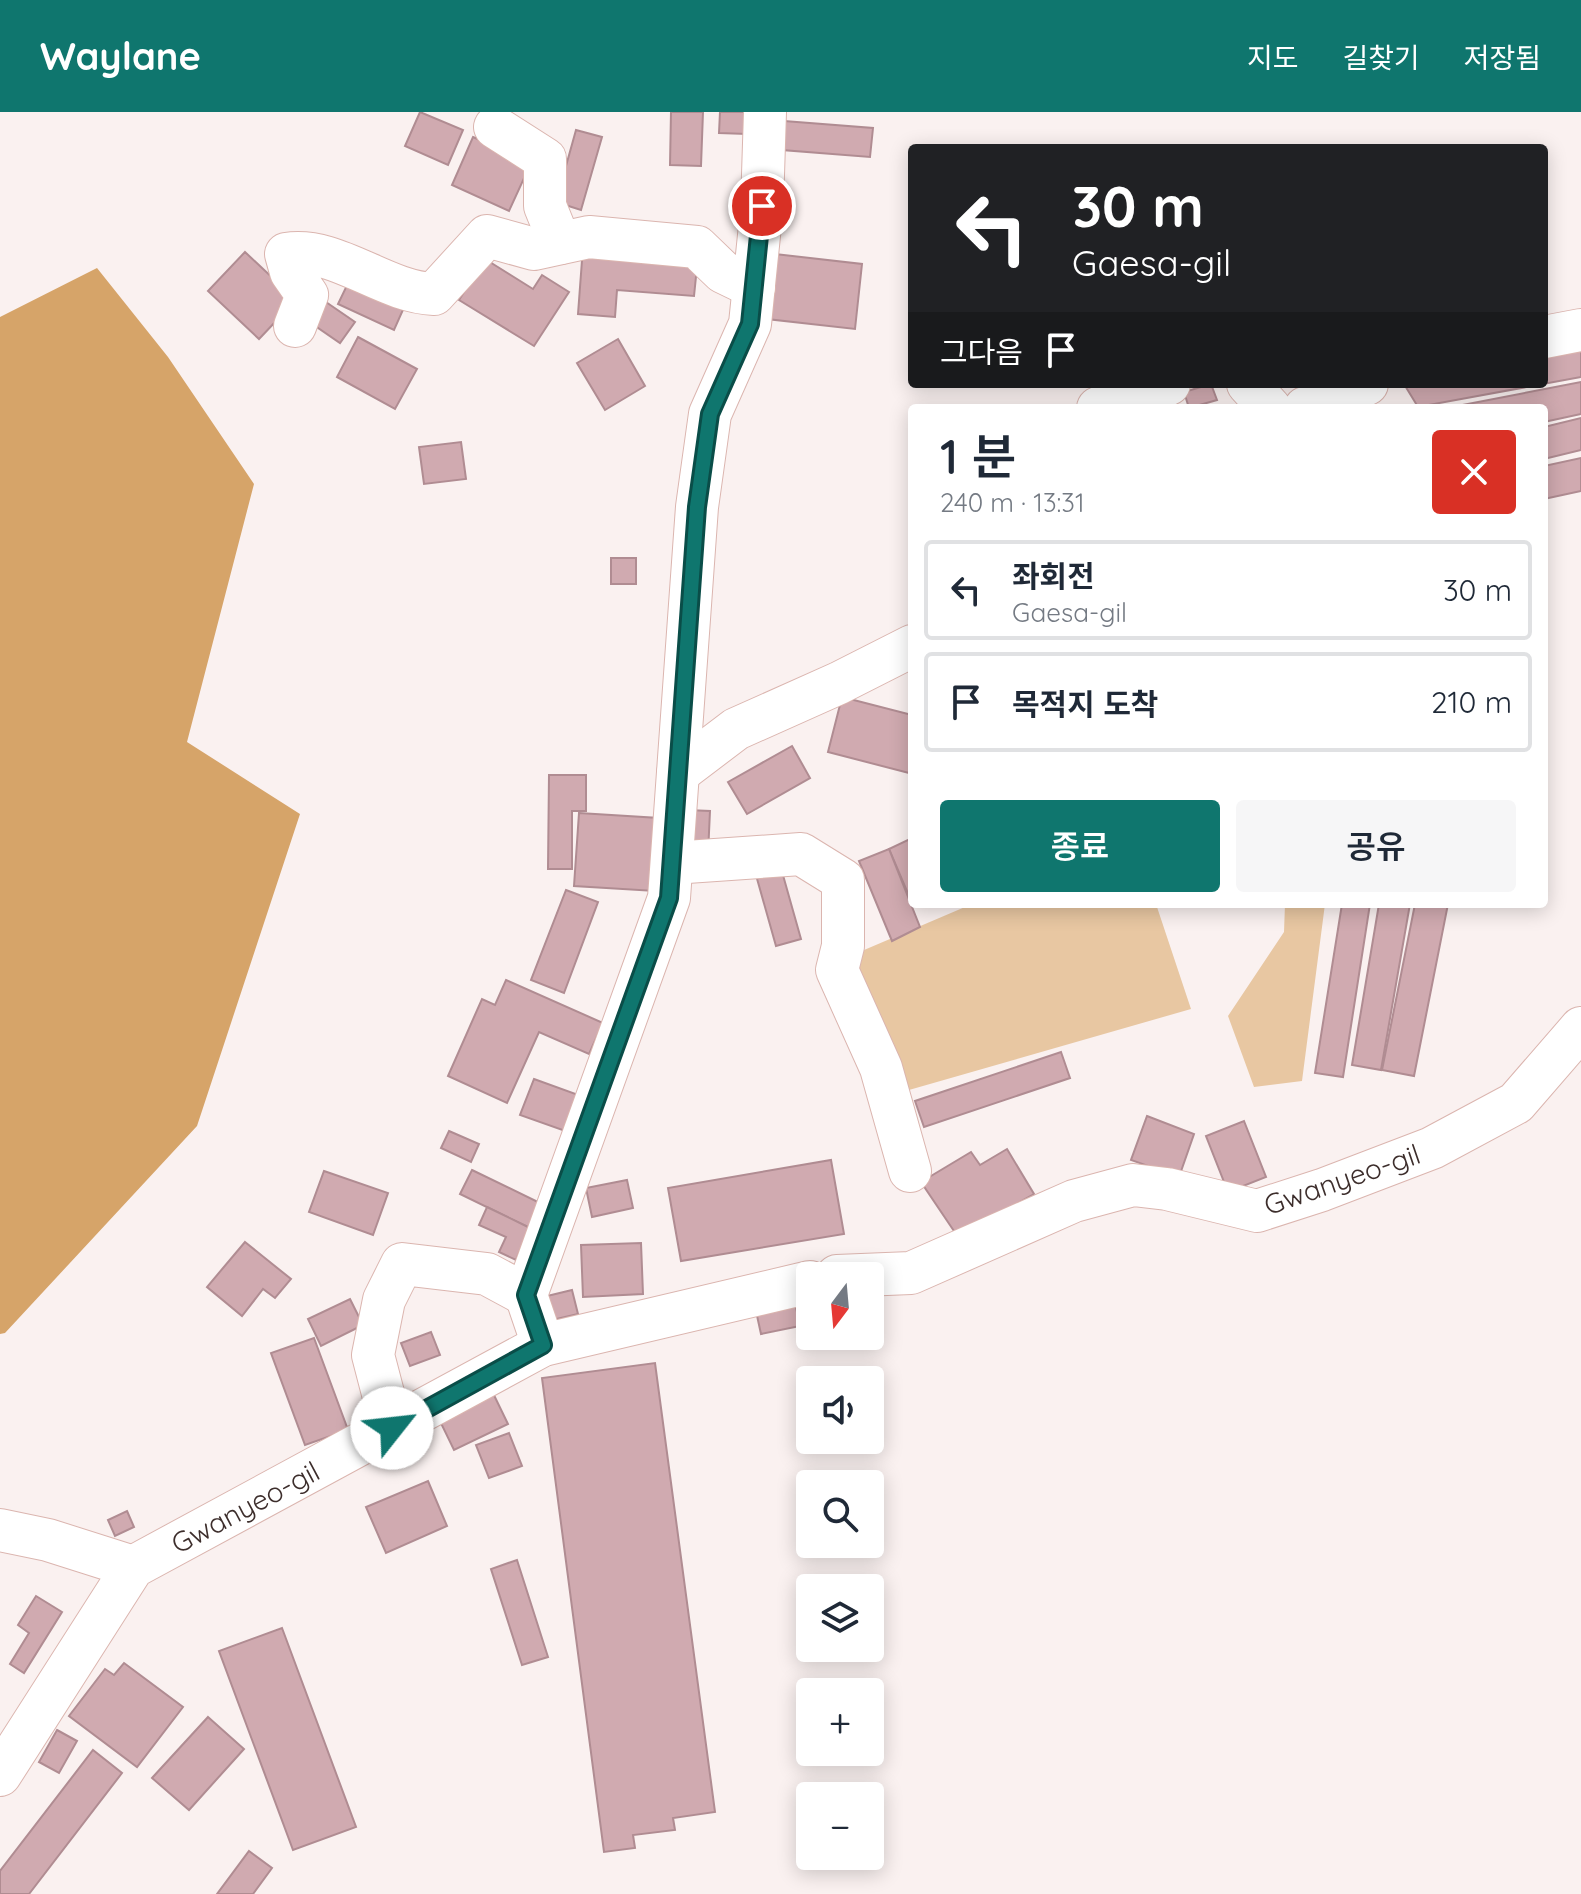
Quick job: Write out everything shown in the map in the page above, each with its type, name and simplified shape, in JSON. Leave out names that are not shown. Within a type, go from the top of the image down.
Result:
[{"type":"street","points":[[543,1345],[526,1295],[669,898],[697,507],[710,414],[750,324],[762,206],[765,112]]},
{"type":"street","points":[[495,127],[545,159],[545,206],[560,243]]},
{"type":"street","points":[[295,326],[307,295],[291,272],[286,254],[307,251],[413,293],[434,294],[487,236],[534,249],[589,237],[697,247],[723,272],[754,287]]},
{"type":"street","points":[[1548,336],[1581,330]]},
{"type":"street","points":[[1110,404],[1157,388]]},
{"type":"street","points":[[1252,388],[1266,404]]},
{"type":"street","points":[[1323,404],[1359,388]]},
{"type":"street","points":[[678,773],[736,729],[908,648]]},
{"type":"street","points":[[672,863],[801,854],[843,880],[843,946],[837,970],[881,1068],[910,1171]]},
{"type":"street","name":"Gwanyeo-gil","points":[[884,1274],[911,1273],[1074,1201],[1133,1185],[1167,1189],[1257,1211],[1322,1190],[1432,1148],[1516,1103],[1581,1028]]},
{"type":"street","points":[[392,1428],[373,1355],[384,1300],[402,1264],[487,1274],[526,1295]]},
{"type":"street","name":"Gwanyeo-gil","points":[[0,1775],[133,1567],[543,1345],[796,1285]]},
{"type":"street","points":[[0,1530],[48,1540],[133,1567]]},
{"type":"shaded area","points":[[97,268],[168,357],[254,484],[187,742],[300,814],[197,1126],[5,1333],[0,1334],[0,317]]},
{"type":"shaded area","points":[[963,908],[1157,908],[1191,1009],[902,1092],[850,956]]},
{"type":"shaded area","points":[[1285,908],[1324,908],[1302,1081],[1254,1087],[1228,1016],[1284,932]]},
{"type":"building","points":[[420,112],[463,130],[448,165],[405,146]]},
{"type":"building","points":[[671,112],[703,112],[701,166],[670,165]]},
{"type":"building","points":[[720,112],[747,112],[747,134],[719,133]]},
{"type":"building","points":[[784,121],[873,128],[870,157],[782,150]]},
{"type":"building","points":[[576,130],[602,137],[581,210],[556,202]]},
{"type":"building","points":[[473,137],[531,163],[509,211],[452,185]]},
{"type":"building","points":[[583,247],[698,257],[694,296],[617,290],[615,317],[578,314]]},
{"type":"building","points":[[245,252],[296,300],[259,339],[208,291]]},
{"type":"building","points":[[775,254],[862,264],[855,329],[767,319]]},
{"type":"building","points":[[485,259],[533,289],[542,275],[569,292],[534,346],[459,300]]},
{"type":"building","points":[[351,277],[406,303],[394,330],[338,304]]},
{"type":"building","points":[[323,300],[355,322],[340,343],[308,321]]},
{"type":"building","points":[[358,337],[417,369],[395,409],[337,377]]},
{"type":"building","points":[[618,339],[645,386],[605,410],[577,363]]},
{"type":"building","points":[[1581,343],[1581,377],[1548,383],[1548,349]]},
{"type":"building","points":[[1581,382],[1581,414],[1548,421],[1548,404],[1468,404]]},
{"type":"building","points":[[1212,388],[1217,400],[1188,404],[1184,392]]},
{"type":"building","points":[[1406,388],[1521,388],[1434,404],[1416,404]]},
{"type":"building","points":[[1581,418],[1581,450],[1548,458],[1548,426]]},
{"type":"building","points":[[461,442],[466,479],[424,484],[419,447]]},
{"type":"building","points":[[1581,458],[1581,491],[1548,498],[1548,465]]},
{"type":"building","points":[[611,558],[636,558],[636,584],[611,584]]},
{"type":"building","points":[[842,697],[908,714],[908,773],[828,752]]},
{"type":"building","points":[[792,746],[810,778],[747,814],[728,782]]},
{"type":"building","points":[[549,775],[586,775],[586,811],[572,811],[572,869],[548,869]]},
{"type":"building","points":[[687,810],[710,811],[708,854],[685,853]]},
{"type":"building","points":[[579,813],[659,818],[655,891],[574,886]]},
{"type":"building","points":[[908,840],[908,894],[889,849]]},
{"type":"building","points":[[889,849],[908,897],[908,908],[912,908],[920,927],[892,941],[859,861]]},
{"type":"building","points":[[779,861],[801,939],[776,946],[754,868]]},
{"type":"building","points":[[566,890],[598,902],[564,993],[531,980]]},
{"type":"building","points":[[1341,908],[1369,908],[1343,1077],[1315,1073]]},
{"type":"building","points":[[1378,908],[1409,908],[1381,1070],[1352,1065]]},
{"type":"building","points":[[1414,908],[1447,908],[1414,1076],[1382,1070]]},
{"type":"building","points":[[506,980],[603,1023],[589,1054],[539,1032],[507,1103],[448,1076],[482,999],[495,1005]]},
{"type":"building","points":[[1061,1052],[1070,1078],[924,1127],[915,1101]]},
{"type":"building","points":[[534,1079],[584,1097],[571,1133],[520,1115]]},
{"type":"building","points":[[1147,1116],[1194,1134],[1179,1177],[1131,1160]]},
{"type":"building","points":[[1244,1121],[1266,1177],[1228,1192],[1206,1136]]},
{"type":"building","points":[[449,1131],[479,1144],[471,1162],[441,1148]]},
{"type":"building","points":[[1007,1149],[1034,1194],[958,1237],[921,1182],[971,1152],[980,1165]]},
{"type":"building","points":[[831,1160],[844,1234],[681,1261],[668,1188]]},
{"type":"building","points":[[472,1170],[542,1204],[530,1228],[460,1194]]},
{"type":"building","points":[[324,1171],[388,1193],[373,1235],[309,1212]]},
{"type":"building","points":[[627,1180],[633,1208],[592,1217],[586,1188]]},
{"type":"building","points":[[487,1207],[530,1228],[516,1260],[499,1252],[506,1237],[479,1225]]},
{"type":"building","points":[[245,1242],[291,1279],[275,1298],[263,1289],[242,1316],[207,1287]]},
{"type":"building","points":[[641,1243],[643,1294],[583,1297],[581,1245]]},
{"type":"building","points":[[572,1290],[578,1314],[548,1321],[543,1297]]},
{"type":"building","points":[[350,1299],[363,1325],[321,1346],[308,1319]]},
{"type":"building","points":[[795,1303],[796,1327],[761,1334],[756,1311]]},
{"type":"building","points":[[431,1332],[440,1355],[410,1366],[401,1343]]},
{"type":"building","points":[[314,1338],[348,1430],[305,1445],[271,1353]]},
{"type":"building","points":[[655,1363],[715,1812],[673,1818],[675,1830],[633,1835],[635,1848],[604,1852],[542,1378]]},
{"type":"building","points":[[491,1389],[508,1424],[454,1450],[437,1415]]},
{"type":"building","points":[[509,1433],[522,1466],[489,1478],[476,1445]]},
{"type":"building","points":[[428,1481],[447,1526],[386,1553],[366,1507]]},
{"type":"building","points":[[127,1511],[134,1527],[115,1536],[108,1520]]},
{"type":"building","points":[[517,1560],[548,1657],[522,1665],[491,1569]]},
{"type":"building","points":[[36,1596],[62,1612],[24,1673],[10,1664],[29,1633],[18,1625]]},
{"type":"building","points":[[282,1628],[356,1827],[293,1850],[219,1651]]},
{"type":"building","points":[[124,1663],[183,1707],[137,1767],[69,1716],[105,1669],[114,1675]]},
{"type":"building","points":[[208,1717],[244,1749],[189,1810],[152,1778]]},
{"type":"building","points":[[57,1730],[77,1741],[59,1773],[39,1762]]},
{"type":"building","points":[[93,1750],[122,1773],[29,1894],[0,1894],[0,1871]]},
{"type":"building","points":[[249,1851],[272,1868],[253,1894],[217,1894]]},
{"type":"route","points":[[392,1428],[543,1345],[526,1295],[669,898],[697,507],[710,414],[750,324],[762,206]]}]
